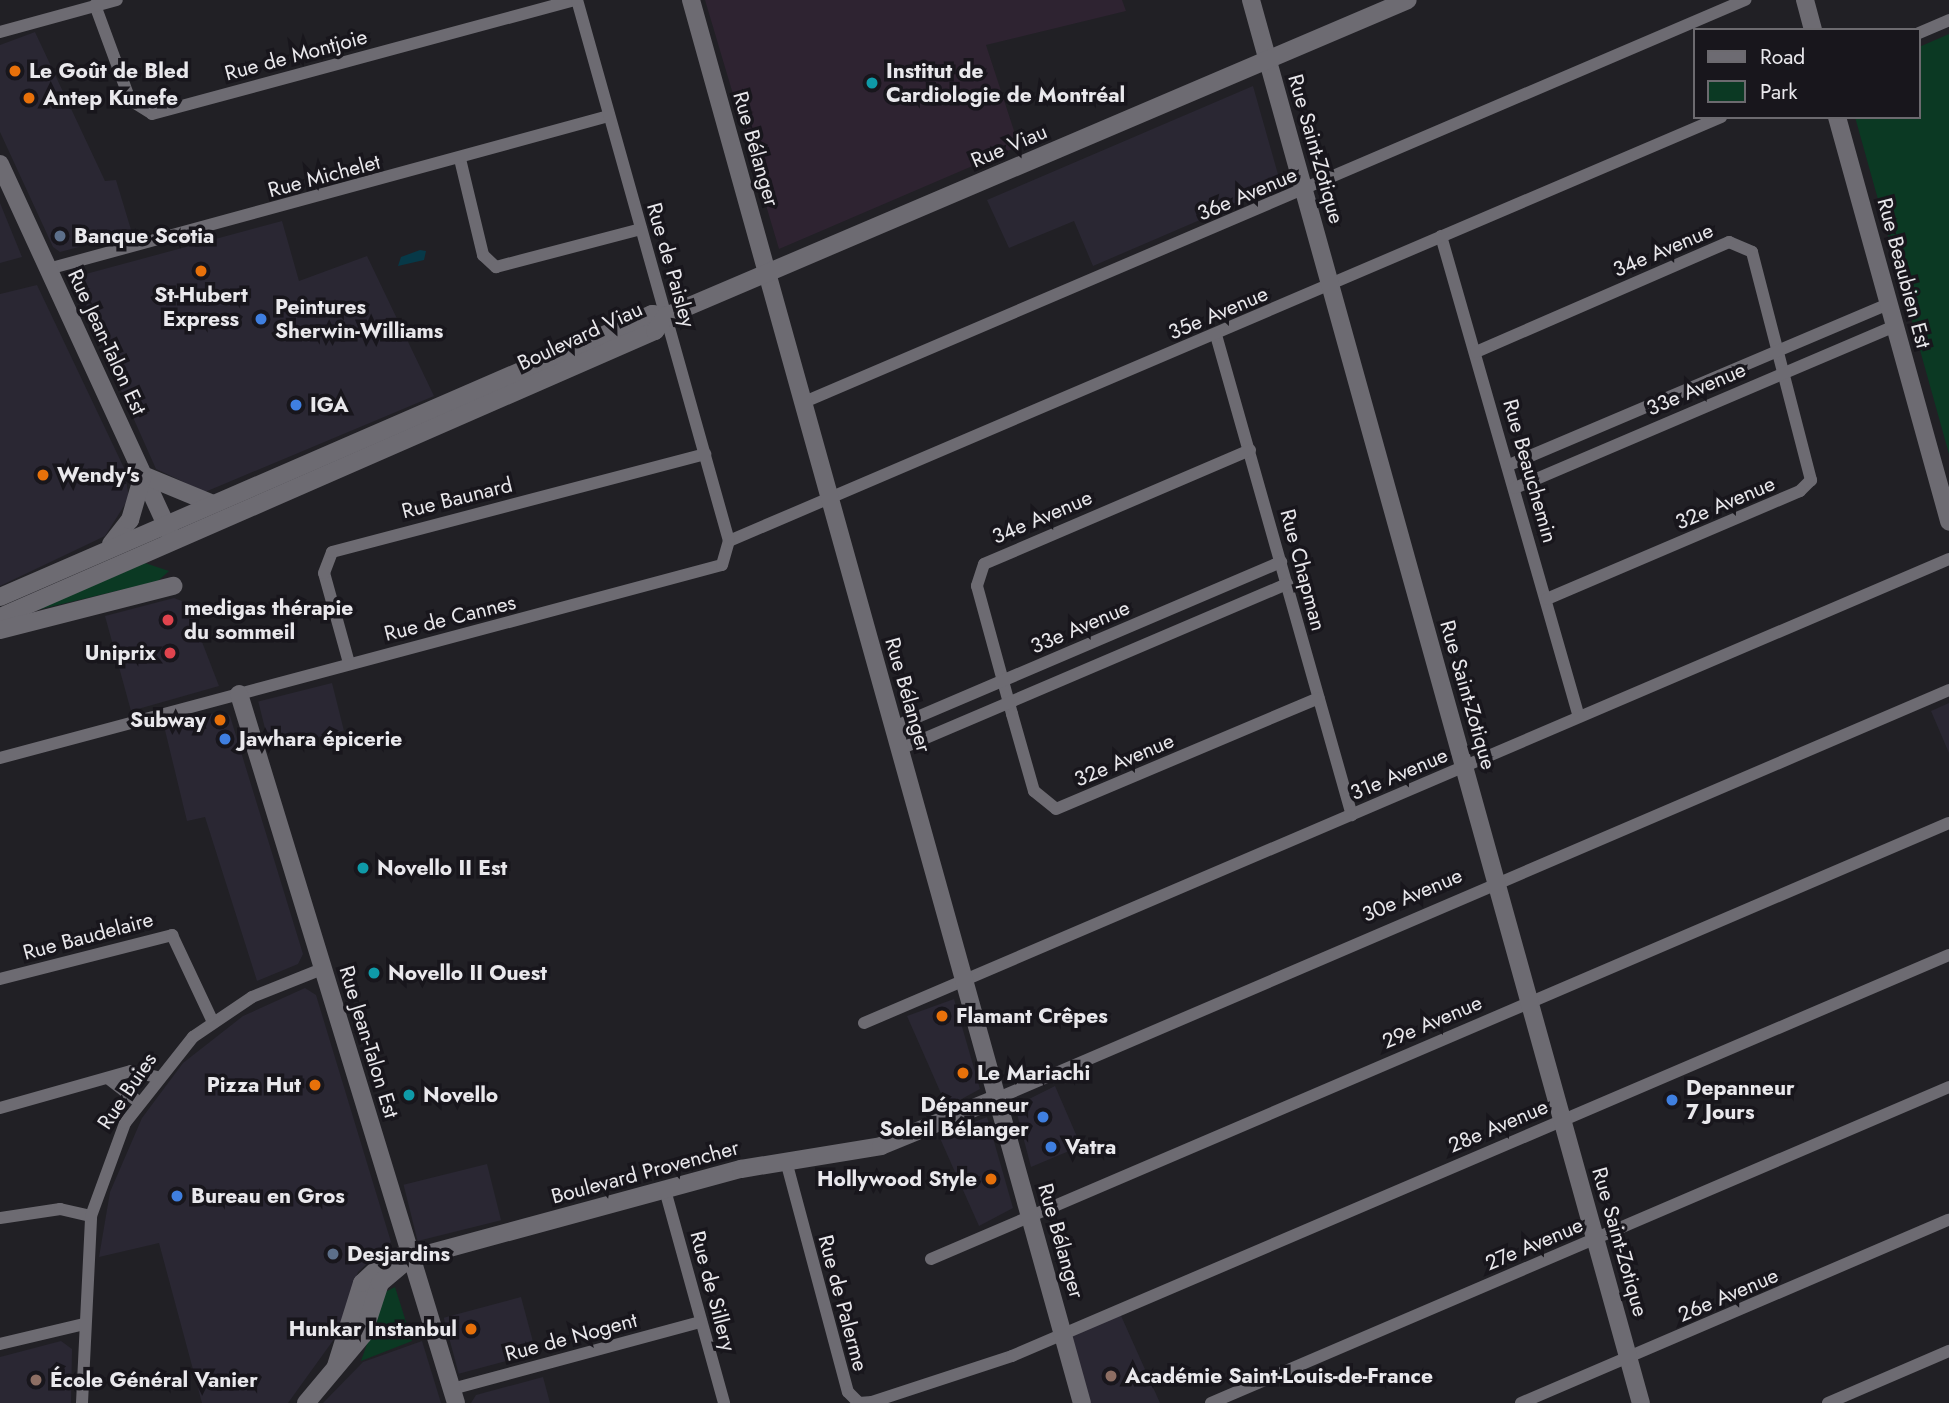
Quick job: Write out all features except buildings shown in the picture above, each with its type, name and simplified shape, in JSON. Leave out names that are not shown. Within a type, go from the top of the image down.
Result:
[{"type":"street","points":[[0,32],[117,0]]},
{"type":"street","name":"Rue de Montjoie","points":[[95,5],[130,100],[152,114],[576,0]]},
{"type":"street","name":"Rue de Paisley","points":[[576,0],[729,541]]},
{"type":"street","name":"Rue Bélanger","points":[[691,0],[1082,1403]]},
{"type":"street","name":"Rue Saint-Zotique","points":[[1251,0],[1641,1403]]},
{"type":"street","name":"Rue Viau","points":[[666,316],[1408,0]]},
{"type":"street","name":"36e Avenue","points":[[802,403],[1745,0]]},
{"type":"street","points":[[1805,0],[1813,28]]},
{"type":"street","points":[[1921,32],[1949,20]]},
{"type":"street","name":"Rue Michelet","points":[[48,269],[460,159],[609,116]]},
{"type":"street","name":"35e Avenue","points":[[729,541],[1716,119]]},
{"type":"street","name":"Rue Beaubien Est","points":[[1838,119],[1949,522]]},
{"type":"street","points":[[460,159],[483,255],[496,267],[641,229]]},
{"type":"street","name":"Rue Jean-Talon Est","points":[[0,164],[169,530]]},
{"type":"street","name":"Rue Beauchemin","points":[[1441,236],[1579,716]]},
{"type":"street","name":"34e Avenue","points":[[1476,352],[1729,242],[1752,253],[1784,372]]},
{"type":"street","name":"33e Avenue","points":[[1508,465],[1888,304]]},
{"type":"street","name":"Boulevard Viau","points":[[0,597],[109,547],[169,530],[211,503],[652,314],[666,316],[655,331],[169,530],[0,617]]},
{"type":"street","name":"33e Avenue","points":[[1515,488],[1894,326]]},
{"type":"street","name":"Rue Chapman","points":[[1216,335],[1352,815]]},
{"type":"street","name":"32e Avenue","points":[[1546,599],[1800,491],[1811,480],[1812,465],[1784,372]]},
{"type":"street","name":"34e Avenue","points":[[1009,704],[977,586],[984,564],[1250,450]]},
{"type":"street","name":"Rue Baunard","points":[[349,663],[324,573],[332,552],[705,454]]},
{"type":"street","points":[[109,547],[130,520],[143,475],[211,503]]},
{"type":"street","name":"Rue de Cannes","points":[[0,758],[349,663],[709,572],[722,565],[729,541]]},
{"type":"street","name":"31e Avenue","points":[[864,1023],[964,977],[1352,815],[1949,559]]},
{"type":"street","name":"33e Avenue","points":[[894,727],[1281,562]]},
{"type":"street","name":"33e Avenue","points":[[900,749],[1287,584]]},
{"type":"street","points":[[0,630],[173,586]]},
{"type":"street","points":[[30,601],[22,612],[33,623]]},
{"type":"street","name":"30e Avenue","points":[[893,1142],[1949,690]]},
{"type":"street","name":"Rue Jean-Talon Est","points":[[239,694],[454,1396]]},
{"type":"street","name":"32e Avenue","points":[[1009,704],[1034,791],[1056,809],[1319,698]]},
{"type":"street","name":"29e Avenue","points":[[930,1259],[1949,823]]},
{"type":"street","name":"Rue Baudelaire","points":[[0,979],[172,935],[213,1022]]},
{"type":"street","name":"28e Avenue","points":[[1063,1334],[1949,955]]},
{"type":"street","name":"Rue Buies","points":[[82,1403],[91,1216],[113,1147],[138,1102],[156,1077],[213,1022],[264,991],[322,969]]},
{"type":"street","points":[[0,1108],[136,1070],[156,1077]]},
{"type":"street","points":[[109,1079],[138,1102]]},
{"type":"street","name":"27e Avenue","points":[[1211,1403],[1949,1087]]},
{"type":"street","name":"Boulevard Provencher","points":[[306,1403],[336,1366],[367,1276],[389,1258],[411,1257],[786,1161],[893,1142]]},
{"type":"street","name":"Rue de Palerme","points":[[786,1161],[855,1401],[950,1381],[1063,1334]]},
{"type":"street","name":"Rue de Sillery","points":[[665,1190],[724,1403]]},
{"type":"street","points":[[0,1218],[60,1209],[91,1216]]},
{"type":"street","name":"26e Avenue","points":[[1521,1403],[1949,1220]]},
{"type":"street","name":"Rue de Nogent","points":[[454,1396],[701,1322]]},
{"type":"street","points":[[0,1344],[84,1324]]},
{"type":"street","points":[[1828,1403],[1949,1351]]},
{"type":"shaded area","name":"Institut de Cardiologie de Montréal","points":[[705,0],[1122,0],[1126,11],[986,45],[1019,146],[779,249]]},
{"type":"shaded area","points":[[35,32],[105,181],[116,180],[132,233],[60,252],[53,247],[0,132],[0,45]]},
{"type":"shaded area","points":[[1253,86],[1281,185],[1093,266],[1074,221],[1009,248],[987,200]]},
{"type":"shaded area","points":[[0,203],[22,257],[0,263]]},
{"type":"shaded area","points":[[282,221],[299,281],[367,256],[434,396],[205,492],[156,469],[71,278]]},
{"type":"shaded area","points":[[37,285],[124,468],[129,498],[105,536],[0,586],[0,294]]},
{"type":"shaded area","points":[[174,598],[187,603],[219,686],[131,711],[105,616]]},
{"type":"shaded area","points":[[332,683],[344,731],[270,749],[258,701]]},
{"type":"shaded area","points":[[1949,703],[1949,753],[1931,711]]},
{"type":"shaded area","points":[[223,711],[230,716],[303,954],[298,964],[257,981],[205,817],[187,821],[164,726]]},
{"type":"shaded area","points":[[305,988],[316,995],[391,1242],[358,1272],[337,1335],[288,1403],[202,1403],[159,1243],[99,1257],[110,1192],[142,1118],[183,1063],[243,1016]]},
{"type":"shaded area","points":[[954,999],[980,1089],[947,1107],[907,1016]]},
{"type":"shaded area","points":[[1055,1086],[1081,1146],[1031,1167],[1015,1106]]},
{"type":"shaded area","points":[[987,1117],[1013,1208],[979,1226],[939,1136]]},
{"type":"shaded area","points":[[487,1164],[501,1220],[418,1241],[404,1185]]},
{"type":"shaded area","points":[[521,1297],[536,1353],[459,1374],[444,1318]]},
{"type":"shaded area","name":"Académie Saint-Louis-de-France","points":[[1118,1309],[1160,1403],[1082,1403],[1063,1334]]},
{"type":"shaded area","name":"École Général Vanier","points":[[61,1341],[72,1349],[71,1403],[0,1403],[0,1357]]},
{"type":"shaded area","points":[[422,1341],[441,1403],[323,1403],[363,1362]]},
{"type":"shaded area","points":[[543,1377],[550,1403],[471,1403],[476,1395]]},
{"type":"green space","points":[[1949,34],[1949,454],[1856,119],[1921,119],[1921,46]]},
{"type":"green space","points":[[145,563],[169,571],[158,581],[33,611]]},
{"type":"green space","points":[[395,1287],[412,1341],[361,1361],[385,1292]]},
{"type":"water","points":[[420,250],[426,251],[424,260],[398,266],[401,257]]},
{"type":"place","name":"Le Goût de Bled","points":[[15,71]]},
{"type":"place","name":"Institut de Cardiologie de Montréal","points":[[872,83]]},
{"type":"place","name":"Antep Kunefe","points":[[29,98]]},
{"type":"place","name":"Banque Scotia","points":[[60,236]]},
{"type":"place","name":"St-Hubert Express","points":[[201,271]]},
{"type":"place","name":"Peintures Sherwin-Williams","points":[[261,319]]},
{"type":"place","name":"IGA","points":[[296,405]]},
{"type":"place","name":"Wendy's","points":[[43,475]]},
{"type":"place","name":"medigas thérapie du sommeil","points":[[168,620]]},
{"type":"place","name":"Uniprix","points":[[170,653]]},
{"type":"place","name":"Subway","points":[[220,720]]},
{"type":"place","name":"Jawhara épicerie","points":[[225,739]]},
{"type":"place","name":"Novello II Est","points":[[363,868]]},
{"type":"place","name":"Novello II Ouest","points":[[374,973]]},
{"type":"place","name":"Flamant Crêpes","points":[[942,1016]]},
{"type":"place","name":"Le Mariachi","points":[[963,1073]]},
{"type":"place","name":"Pizza Hut","points":[[315,1085]]},
{"type":"place","name":"Novello","points":[[409,1095]]},
{"type":"place","name":"Depanneur 7 Jours","points":[[1672,1100]]},
{"type":"place","name":"Dépanneur Soleil Bélanger","points":[[1043,1117]]},
{"type":"place","name":"Vatra","points":[[1051,1147]]},
{"type":"place","name":"Hollywood Style","points":[[991,1179]]},
{"type":"place","name":"Bureau en Gros","points":[[177,1196]]},
{"type":"place","name":"Desjardins","points":[[333,1254]]},
{"type":"place","name":"Hunkar Instanbul","points":[[471,1329]]},
{"type":"place","name":"Académie Saint-Louis-de-France","points":[[1111,1376]]},
{"type":"place","name":"École Général Vanier","points":[[36,1380]]}]
